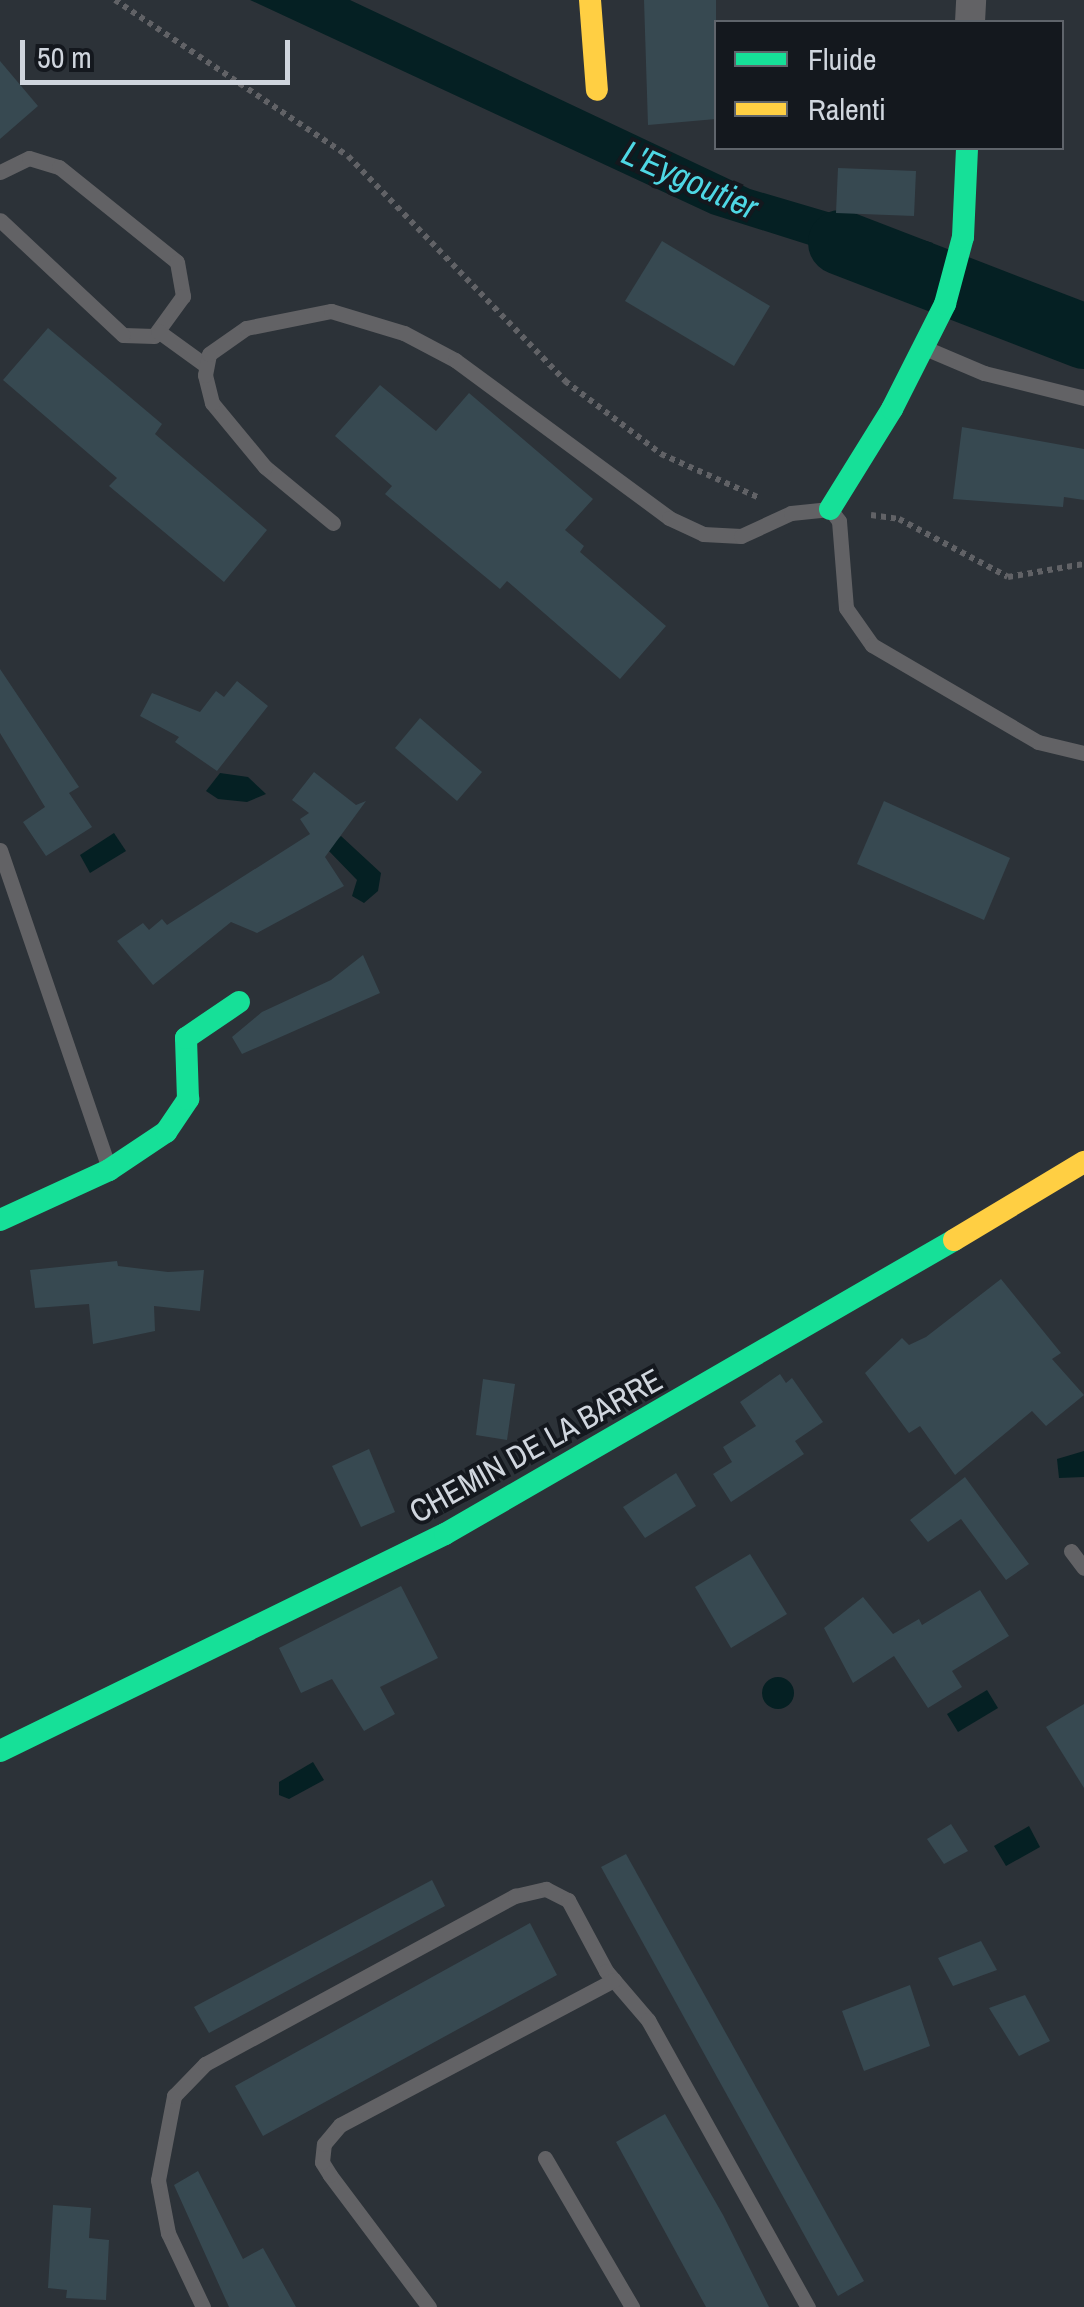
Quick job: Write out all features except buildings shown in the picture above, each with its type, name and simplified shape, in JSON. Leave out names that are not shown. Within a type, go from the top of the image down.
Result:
[{"type":"street","points":[[590,0],[597,90]]},
{"type":"street","points":[[830,508],[925,348],[945,304],[963,237],[966,150]]},
{"type":"street","points":[[0,1220],[109,1170],[176,1121],[190,1088],[186,1038],[238,1002]]},
{"type":"street","name":"CHEMIN DE LA BARRE","points":[[0,1752],[445,1534],[718,1382],[1084,1162]]},
{"type":"lane","points":[[0,172],[29,158],[49,162],[177,262],[183,296],[158,331],[137,340],[116,330],[0,220]]},
{"type":"lane","points":[[333,523],[233,435],[212,403],[205,365],[216,345],[262,323],[314,312],[370,318],[455,360],[690,529],[741,536],[791,513],[830,508],[839,520],[846,608],[872,646],[1026,736],[1084,753]]},
{"type":"lane","points":[[158,331],[205,365]]},
{"type":"lane","points":[[925,348],[984,374],[1084,398]]},
{"type":"lane","points":[[0,850],[109,1170]]},
{"type":"lane","points":[[1072,1551],[1084,1568]]},
{"type":"lane","points":[[202,2307],[168,2233],[158,2180],[174,2096],[205,2064],[515,1896],[546,1889],[568,1900],[614,1980],[648,2020],[808,2307]]},
{"type":"lane","points":[[429,2307],[330,2175],[322,2162],[324,2144],[340,2125],[614,1980]]},
{"type":"lane","points":[[545,2158],[632,2307]]},
{"type":"path","points":[[115,0],[348,156],[565,381],[661,454],[755,497]]},
{"type":"path","points":[[868,514],[899,519],[1008,577],[1084,564]]},
{"type":"water","name":"L'Eygoutier","points":[[250,0],[350,0],[750,189],[933,243],[923,281],[711,214]]},
{"type":"water","points":[[1006,288],[1041,321],[1084,329],[1084,347],[1004,319]]},
{"type":"water","points":[[220,773],[248,777],[266,794],[247,802],[218,799],[206,791]]},
{"type":"water","points":[[114,833],[126,851],[90,873],[80,855]]},
{"type":"water","points":[[341,836],[381,873],[378,891],[364,903],[352,896],[357,880],[327,849]]},
{"type":"water","points":[[1084,1451],[1084,1477],[1059,1478],[1057,1459]]},
{"type":"water","points":[[778,1677],[789,1682],[794,1693],[789,1704],[778,1709],[767,1704],[762,1693],[767,1682]]},
{"type":"water","points":[[987,1690],[998,1708],[958,1732],[947,1714]]},
{"type":"water","points":[[313,1762],[324,1780],[289,1799],[279,1795],[279,1782]]},
{"type":"water","points":[[1029,1826],[1040,1847],[1006,1866],[994,1846]]},
{"type":"waterway","name":"L'Eygoutier","points":[[840,242],[1084,336]]},
{"type":"traffic: fast","points":[[830,509],[892,409],[945,304],[963,237],[967,150]]},
{"type":"traffic: fast","points":[[0,1220],[109,1170],[166,1132],[188,1099],[186,1038],[239,1002]]},
{"type":"traffic: fast","points":[[0,1751],[445,1534],[954,1240]]},
{"type":"traffic: slow","points":[[590,0],[597,90]]},
{"type":"traffic: slow","points":[[954,1240],[1084,1162]]}]
